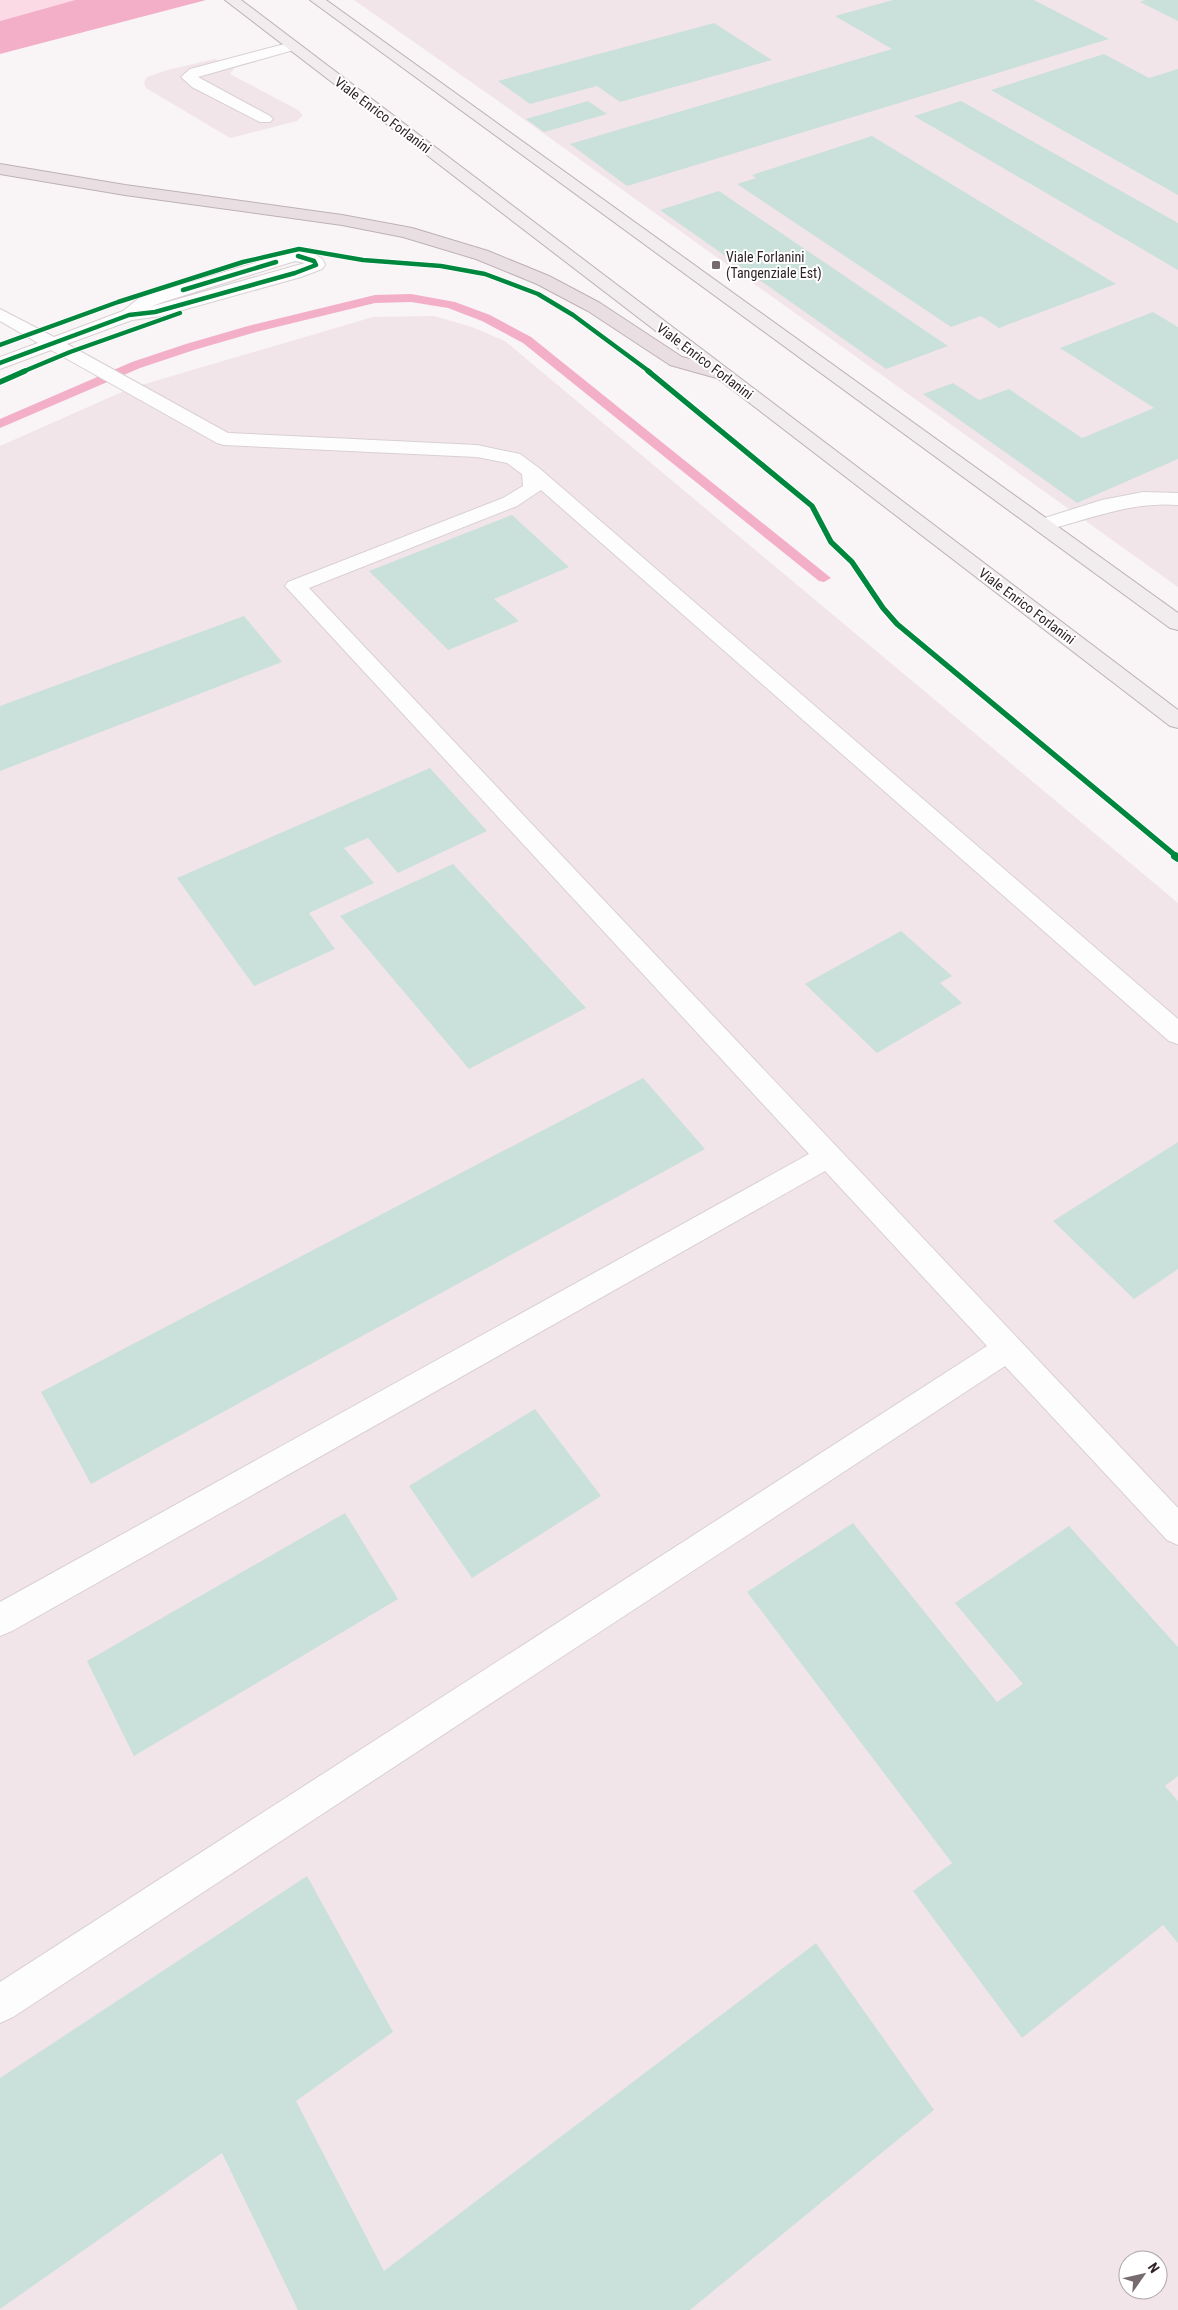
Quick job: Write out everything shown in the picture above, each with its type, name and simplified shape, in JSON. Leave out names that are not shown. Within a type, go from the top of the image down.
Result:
[{"type":"highway","points":[[0,169],[125,190],[342,220],[406,232],[452,245],[514,267],[556,286],[594,307],[667,356],[696,368],[720,373]]},
{"type":"highway","points":[[0,180],[125,190]]},
{"type":"main road","name":"Viale Enrico Forlanini","points":[[232,0],[1178,721]]},
{"type":"main road","points":[[316,0],[1178,623]]},
{"type":"street","points":[[265,118],[197,84],[189,77],[195,72],[292,46]]},
{"type":"street","points":[[0,363],[129,315],[155,312],[295,273],[314,267],[316,262],[311,259],[294,256],[157,298],[144,303],[129,315]]},
{"type":"street","points":[[0,314],[224,439],[477,451],[513,458],[532,472],[1178,1034]]},
{"type":"street","points":[[532,472],[533,488],[510,502],[295,586],[1178,1530]]},
{"type":"street","points":[[1042,525],[1115,503],[1145,498],[1178,499]]},
{"type":"street","points":[[0,1620],[828,1156]]},
{"type":"street","points":[[0,2004],[1008,1348]]},
{"type":"shaded area","points":[[0,0],[75,0],[0,21]]},
{"type":"shaded area","points":[[75,0],[206,0],[0,54],[0,21]]},
{"type":"shaded area","points":[[354,0],[1178,0],[1178,587],[501,103]]},
{"type":"shaded area","points":[[215,59],[234,69],[230,74],[298,110],[303,115],[297,121],[230,138],[146,88],[144,83],[147,77],[167,70]]},
{"type":"shaded area","points":[[434,316],[472,327],[505,341],[1178,903],[1178,2310],[0,2310],[0,446],[131,388],[373,317]]},
{"type":"building","points":[[893,0],[1034,0],[1109,39],[627,186],[570,144],[892,49],[835,16]]},
{"type":"building","points":[[1145,0],[1178,0],[1178,21],[1140,2]]},
{"type":"building","points":[[714,23],[772,60],[620,102],[597,86],[530,104],[498,81]]},
{"type":"building","points":[[1104,54],[1149,78],[1178,69],[1178,195],[991,90]]},
{"type":"building","points":[[588,101],[607,114],[544,132],[526,119]]},
{"type":"building","points":[[961,101],[1178,223],[1178,270],[914,116]]},
{"type":"building","points":[[872,136],[1116,284],[999,328],[981,316],[951,327],[737,184],[756,178],[752,175]]},
{"type":"building","points":[[719,191],[948,346],[886,369],[660,210]]},
{"type":"building","points":[[1153,312],[1178,327],[1178,459],[1077,503],[923,394],[953,383],[979,400],[1009,389],[1082,438],[1154,408],[1060,348]]},
{"type":"building","points":[[512,515],[569,567],[494,599],[519,621],[448,650],[369,571]]},
{"type":"building","points":[[244,616],[282,662],[0,771],[0,706]]},
{"type":"building","points":[[430,768],[487,831],[398,873],[368,838],[344,848],[374,883],[309,913],[335,949],[254,986],[177,878]]},
{"type":"building","points":[[453,864],[586,1008],[469,1069],[340,916]]},
{"type":"building","points":[[901,931],[952,976],[940,983],[962,1003],[877,1053],[805,984]]},
{"type":"building","points":[[643,1078],[705,1149],[91,1484],[41,1392]]},
{"type":"building","points":[[1178,1142],[1178,1269],[1134,1299],[1053,1221]]},
{"type":"building","points":[[535,1409],[601,1496],[472,1578],[409,1486]]},
{"type":"building","points":[[345,1513],[398,1599],[134,1756],[87,1661]]},
{"type":"building","points":[[853,1523],[997,1702],[1023,1684],[955,1603],[1069,1526],[1178,1647],[1178,1776],[1165,1786],[1178,1801],[1178,1943],[1163,1925],[1022,2038],[913,1891],[952,1863],[747,1592]]},
{"type":"building","points":[[307,1876],[393,2032],[296,2101],[384,2271],[816,1943],[934,2110],[690,2310],[298,2310],[222,2153],[0,2309],[0,2078]]},
{"type":"waterway","points":[[0,424],[136,365],[252,329],[375,299],[411,298],[451,305],[486,318],[527,340],[824,578]]},
{"type":"cycle path","points":[[0,345],[118,302],[243,262],[299,249],[363,260],[441,266],[485,274],[538,294],[573,315],[637,362],[812,506],[831,542],[852,562],[883,608],[897,624],[1178,858]]},
{"type":"cycle path","points":[[0,363],[129,315],[155,312],[295,273],[316,265],[314,261],[298,256]]},
{"type":"cycle path","points":[[183,290],[276,262]]},
{"type":"cycle path","points":[[0,382],[70,352],[180,313]]},
{"type":"place","name":"Viale Forlanini (Tangenziale Est)","points":[[716,265]]}]
